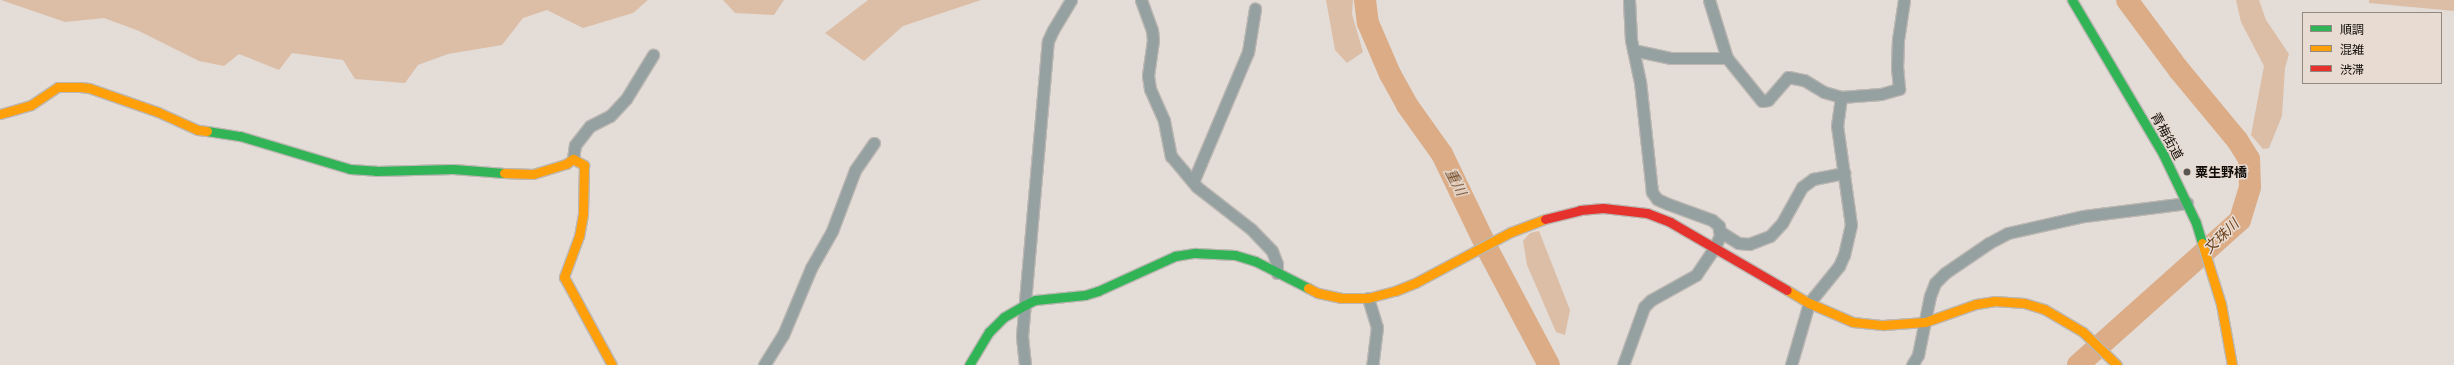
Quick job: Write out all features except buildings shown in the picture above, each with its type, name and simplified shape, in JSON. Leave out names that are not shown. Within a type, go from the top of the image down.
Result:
[{"type":"main road","name":"青梅街道","points":[[2072,0],[2163,154],[2196,223],[2213,276],[2232,365]]},
{"type":"main road","points":[[0,114],[31,104],[58,87],[80,87],[158,112],[198,130],[240,136],[281,150],[350,170],[376,171],[453,169],[470,172],[533,174],[566,164],[573,159],[584,165],[583,214],[579,236],[564,277],[567,286],[586,314],[612,365]]},
{"type":"main road","points":[[969,365],[989,332],[1004,317],[1034,300],[1085,295],[1098,291],[1175,256],[1195,253],[1235,255],[1255,261],[1318,293],[1341,298],[1368,298],[1395,291],[1416,283],[1511,232],[1551,217],[1580,210],[1624,209],[1647,213],[1670,222],[1716,247],[1809,303],[1853,322],[1883,325],[1925,322],[1976,304],[1994,301],[2024,303],[2044,309],[2083,332],[2116,364]]},
{"type":"street","points":[[1025,365],[1022,336],[1048,41],[1071,0]]},
{"type":"street","points":[[1141,0],[1152,30],[1153,40],[1148,76],[1150,89],[1164,121],[1171,156],[1193,182],[1251,229],[1272,251],[1277,264],[1277,273]]},
{"type":"street","points":[[1623,365],[1644,307],[1651,300],[1696,274],[1716,247],[1720,231],[1719,226],[1712,220],[1657,199],[1652,192],[1640,82],[1633,50],[1629,0]]},
{"type":"street","points":[[1709,0],[1727,58],[1762,101],[1768,100],[1788,77],[1804,80],[1824,92],[1841,97],[1881,94],[1899,89],[1897,68],[1898,40],[1904,0]]},
{"type":"street","points":[[1193,182],[1248,52],[1255,9]]},
{"type":"street","points":[[1633,50],[1671,58],[1727,58]]},
{"type":"street","points":[[573,159],[575,145],[590,126],[610,116],[626,99],[653,54]]},
{"type":"street","points":[[1791,365],[1809,303],[1838,266],[1844,255],[1851,226],[1837,126],[1841,97]]},
{"type":"street","points":[[764,365],[783,335],[811,268],[832,231],[855,170],[874,143]]},
{"type":"street","points":[[1720,231],[1738,243],[1749,244],[1770,236],[1782,223],[1802,187],[1813,179],[1844,172]]},
{"type":"street","points":[[1912,365],[1918,354],[1930,296],[1935,283],[1945,272],[1988,243],[2008,233],[2084,216],[2187,203]]},
{"type":"street","points":[[1368,298],[1377,327],[1372,365]]},
{"type":"shaded area","points":[[1,0],[648,0],[633,13],[583,28],[547,10],[523,18],[502,45],[448,54],[418,65],[405,83],[355,79],[343,60],[292,53],[279,70],[239,54],[224,66],[199,61],[139,31],[104,18],[65,22]]},
{"type":"shaded area","points":[[723,0],[784,0],[774,15],[735,13]]},
{"type":"shaded area","points":[[868,0],[981,0],[903,26],[864,61],[825,33]]},
{"type":"shaded area","points":[[1326,0],[1353,0],[1352,14],[1363,52],[1347,63],[1335,50]]},
{"type":"shaded area","points":[[2236,0],[2259,0],[2266,20],[2289,54],[2285,68],[2282,116],[2269,148],[2263,149],[2251,135],[2264,66],[2241,22]]},
{"type":"shaded area","points":[[2369,0],[2454,0],[2454,11],[2369,3]]},
{"type":"shaded area","points":[[1539,231],[1570,310],[1565,335],[1556,332],[1527,265],[1523,241],[1530,233]]},
{"type":"waterway","name":"重川","points":[[1365,0],[1368,23],[1390,74],[1407,105],[1442,154],[1488,250],[1549,365]]},
{"type":"waterway","name":"文珠川","points":[[2078,365],[2240,220],[2250,187],[2249,159],[2237,140],[2179,70],[2127,0]]},
{"type":"traffic: fast","points":[[2072,0],[2163,154],[2196,223],[2202,243]]},
{"type":"traffic: fast","points":[[207,131],[240,136],[350,169],[376,171],[453,169],[504,173]]},
{"type":"traffic: fast","points":[[969,365],[989,332],[1004,317],[1025,305],[1035,300],[1085,295],[1098,291],[1175,256],[1195,253],[1235,255],[1255,261],[1308,288]]},
{"type":"traffic: slow","points":[[0,114],[31,105],[58,87],[80,87],[89,88],[158,112],[198,130],[207,131]]},
{"type":"traffic: slow","points":[[504,173],[533,174],[566,164],[573,159],[584,165],[583,214],[579,236],[564,277],[612,365]]},
{"type":"traffic: slow","points":[[1308,288],[1318,293],[1341,298],[1368,298],[1395,291],[1415,283],[1511,232],[1545,219]]},
{"type":"traffic: slow","points":[[2202,243],[2221,304],[2232,365]]},
{"type":"traffic: slow","points":[[1787,290],[1809,303],[1853,322],[1883,325],[1925,322],[1976,304],[1994,301],[2024,303],[2044,309],[2083,332],[2117,365]]},
{"type":"traffic: jam","points":[[1545,219],[1580,210],[1603,208],[1647,213],[1670,222],[1787,290]]},
{"type":"place","name":"粟生野橋","points":[[2187,172]]}]
